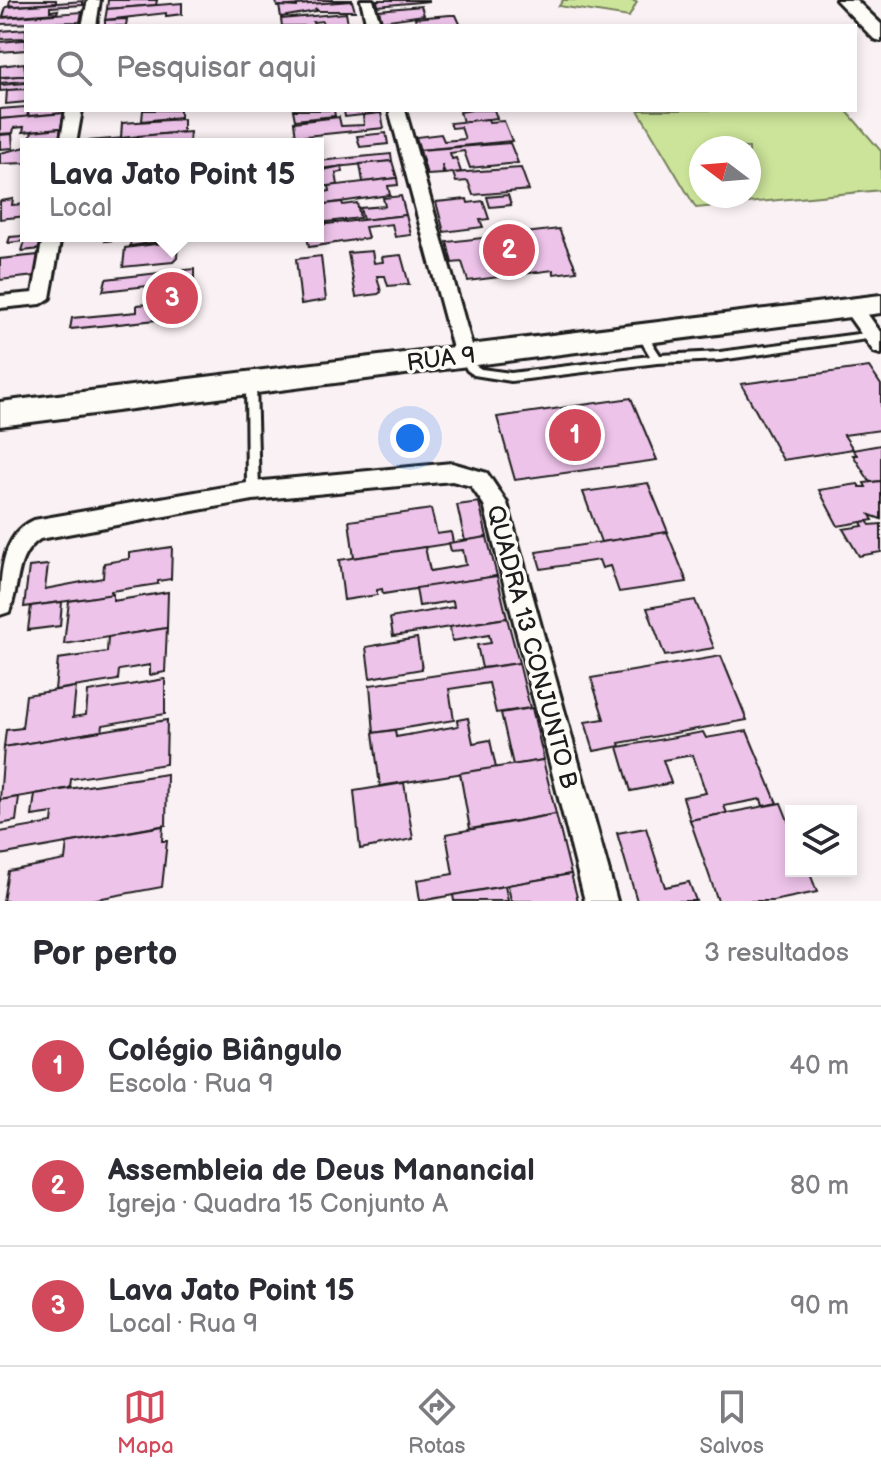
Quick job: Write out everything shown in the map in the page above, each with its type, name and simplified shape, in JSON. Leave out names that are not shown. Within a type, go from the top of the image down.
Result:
[{"type":"street","points":[[89,24],[94,0]]},
{"type":"street","points":[[367,0],[373,24]]},
{"type":"street","points":[[845,0],[881,35]]},
{"type":"street","points":[[69,138],[74,112]]},
{"type":"street","points":[[398,112],[465,356]]},
{"type":"street","points":[[0,302],[41,298],[51,242]]},
{"type":"street","points":[[867,306],[878,339]]},
{"type":"street","name":"RUA 9","points":[[0,414],[867,306]]},
{"type":"street","name":"QUADRA 13 CONJUNTO B","points":[[253,491],[452,472],[467,473],[486,486],[495,503],[601,901]]},
{"type":"street","points":[[0,604],[10,555],[23,536],[34,530],[253,491]]},
{"type":"lane","points":[[642,334],[657,359]]},
{"type":"lane","points":[[465,356],[478,372],[511,377],[657,359],[720,356],[878,339]]},
{"type":"lane","points":[[251,382],[253,491]]},
{"type":"green space","points":[[563,0],[637,2],[629,17],[559,6]]},
{"type":"green space","points":[[639,112],[848,112],[881,151],[881,190],[761,202],[761,136],[689,136],[689,196]]},
{"type":"building","points":[[10,0],[56,0],[56,3],[14,6],[9,5]]},
{"type":"building","points":[[108,0],[157,0],[156,5],[107,9]]},
{"type":"building","points":[[276,0],[352,0],[352,1],[277,7]]},
{"type":"building","points":[[377,0],[429,0],[429,1],[378,6]]},
{"type":"building","points":[[83,1],[83,5],[50,7],[50,11],[58,10],[57,13],[3,17],[6,7]]},
{"type":"building","points":[[352,1],[355,11],[318,11],[315,8],[316,11],[281,17],[279,6],[297,7]]},
{"type":"building","points":[[182,3],[182,14],[105,20],[107,9]]},
{"type":"building","points":[[421,6],[424,15],[382,21],[379,10]]},
{"type":"building","points":[[82,12],[80,22],[0,24],[0,18]]},
{"type":"building","points":[[346,13],[348,23],[282,24],[281,19]]},
{"type":"building","points":[[456,15],[460,24],[417,24],[415,18]]},
{"type":"building","points":[[127,19],[126,24],[105,24],[105,20]]},
{"type":"building","points":[[24,29],[24,38],[0,39],[1,31]]},
{"type":"building","points":[[24,40],[24,50],[0,52],[0,42]]},
{"type":"building","points":[[24,63],[24,76],[0,77],[0,66]]},
{"type":"building","points":[[24,76],[24,81],[0,83],[0,78]]},
{"type":"building","points":[[24,83],[24,89],[0,91],[0,85]]},
{"type":"building","points":[[24,89],[24,102],[6,104],[7,90]]},
{"type":"building","points":[[24,107],[24,112],[64,113],[29,116],[28,113],[27,117],[0,119],[0,109]]},
{"type":"building","points":[[143,112],[180,112],[180,117],[142,121]]},
{"type":"building","points":[[293,112],[334,112],[335,116],[295,120]]},
{"type":"building","points":[[344,112],[381,113],[345,117]]},
{"type":"building","points":[[460,112],[495,112],[497,118],[463,122]]},
{"type":"building","points":[[64,113],[61,128],[23,132],[24,127],[14,128],[13,133],[0,134],[0,119]]},
{"type":"building","points":[[381,113],[384,128],[296,137],[294,122],[339,117],[341,126],[364,125],[363,115]]},
{"type":"building","points":[[183,119],[183,132],[121,138],[122,123]]},
{"type":"building","points":[[488,119],[489,122],[504,121],[512,141],[420,150],[416,137],[441,134],[444,141],[465,139],[461,127],[452,128],[450,123]]},
{"type":"building","points":[[61,128],[59,138],[30,138],[32,131]]},
{"type":"building","points":[[190,132],[190,138],[138,136]]},
{"type":"building","points":[[386,133],[388,144],[360,147],[357,136]]},
{"type":"building","points":[[12,134],[13,148],[0,149],[0,135]]},
{"type":"building","points":[[510,143],[518,163],[470,168],[464,151],[450,153],[452,159],[456,158],[461,172],[445,174],[442,165],[443,174],[427,175],[420,150]]},
{"type":"building","points":[[20,148],[20,163],[0,164],[0,153]]},
{"type":"building","points":[[391,154],[392,161],[324,168],[324,160]]},
{"type":"building","points":[[392,161],[397,178],[363,182],[360,164]]},
{"type":"building","points":[[342,166],[343,172],[336,173],[338,185],[324,186],[324,170]]},
{"type":"building","points":[[521,168],[529,190],[473,195],[468,181],[456,182],[453,173]]},
{"type":"building","points":[[397,178],[398,185],[388,186],[390,195],[324,204],[324,186],[325,192],[330,191],[329,186]]},
{"type":"building","points":[[508,195],[511,205],[490,207],[487,197]]},
{"type":"building","points":[[401,196],[406,215],[363,220],[360,208],[385,206],[383,198]]},
{"type":"building","points":[[13,199],[12,205],[20,204],[20,217],[0,219],[0,201]]},
{"type":"building","points":[[467,199],[468,203],[483,201],[489,219],[480,220],[483,227],[444,232],[436,202]]},
{"type":"building","points":[[357,203],[360,218],[324,222],[324,204]]},
{"type":"building","points":[[406,215],[411,235],[395,237],[392,224],[365,227],[368,238],[309,247],[308,242],[324,242],[324,224]]},
{"type":"building","points":[[559,229],[577,271],[554,274],[553,270],[468,281],[462,262],[452,263],[447,242]]},
{"type":"building","points":[[20,236],[20,242],[8,243],[10,237]]},
{"type":"building","points":[[25,242],[41,242],[40,249],[22,251]]},
{"type":"building","points":[[130,242],[156,242],[130,246]]},
{"type":"building","points":[[178,242],[177,258],[173,262],[123,267],[125,248]]},
{"type":"building","points":[[372,251],[374,263],[383,262],[382,257],[401,255],[409,284],[388,286],[385,276],[377,276],[381,292],[356,297],[348,253]]},
{"type":"building","points":[[39,255],[35,276],[0,280],[0,259]]},
{"type":"building","points":[[321,256],[326,300],[301,304],[296,259]]},
{"type":"building","points":[[194,269],[194,316],[70,329],[72,318],[137,312],[137,305],[149,304],[150,291],[156,290],[156,285],[103,291],[106,279]]},
{"type":"building","points":[[869,367],[881,385],[881,430],[844,435],[853,449],[783,460],[741,384]]},
{"type":"building","points":[[631,398],[657,460],[515,480],[497,417]]},
{"type":"building","points":[[881,445],[881,481],[870,482],[853,450]]},
{"type":"building","points":[[881,481],[881,519],[870,515],[873,520],[838,526],[819,490],[858,484],[866,487],[864,483]]},
{"type":"building","points":[[648,483],[668,532],[601,542],[583,492]]},
{"type":"building","points":[[479,502],[487,537],[465,541],[457,505]]},
{"type":"building","points":[[431,509],[437,534],[451,532],[453,543],[354,558],[349,521]]},
{"type":"building","points":[[867,521],[870,525],[881,524],[881,552],[859,556],[843,529],[863,526],[861,522]]},
{"type":"building","points":[[667,532],[687,582],[619,592],[610,566],[602,568],[599,560],[541,569],[536,552]]},
{"type":"building","points":[[487,537],[497,576],[383,594],[382,589],[377,590],[377,595],[344,600],[339,560],[425,547],[430,571],[466,565],[463,550],[451,551],[449,543]]},
{"type":"building","points":[[172,547],[171,579],[111,591],[111,595],[24,607],[29,567],[48,565],[45,589],[103,578],[104,563],[129,559],[129,553]]},
{"type":"building","points":[[497,576],[507,618],[393,636],[390,618],[454,607],[453,601],[419,606],[416,588]]},
{"type":"building","points":[[168,592],[167,628],[64,644],[69,601],[113,594],[113,601]]},
{"type":"building","points":[[695,600],[714,648],[665,656],[647,608]]},
{"type":"building","points":[[62,602],[60,626],[28,630],[31,606]]},
{"type":"building","points":[[507,618],[519,663],[482,668],[477,645],[491,643],[489,635],[452,641],[450,627]]},
{"type":"building","points":[[167,628],[165,672],[150,675],[150,665],[119,670],[118,680],[55,690],[58,659],[107,652],[108,637]]},
{"type":"building","points":[[417,638],[422,669],[370,678],[366,647]]},
{"type":"building","points":[[721,656],[747,720],[619,743],[620,746],[594,751],[585,722],[604,719],[591,678]]},
{"type":"building","points":[[519,663],[530,708],[496,713],[489,683],[449,689],[454,720],[374,733],[370,685]]},
{"type":"building","points":[[165,679],[165,714],[103,725],[102,731],[4,747],[6,730],[22,728],[26,695],[76,687],[73,717],[86,715],[88,692]]},
{"type":"building","points":[[532,708],[544,760],[513,765],[501,713]]},
{"type":"building","points":[[468,718],[473,743],[490,740],[496,768],[380,786],[373,733],[395,730],[396,737],[458,726],[457,720]]},
{"type":"building","points":[[167,720],[166,764],[71,779],[70,788],[0,800],[4,747]]},
{"type":"building","points":[[747,731],[777,803],[763,806],[761,799],[724,806],[727,813],[690,820],[683,797],[706,793],[693,755],[663,760],[671,783],[631,791],[618,747],[703,732],[706,738]]},
{"type":"building","points":[[543,760],[556,814],[470,829],[460,773]]},
{"type":"building","points":[[167,774],[166,825],[0,855],[0,832],[52,823],[53,813],[32,816],[35,794]]},
{"type":"building","points":[[404,783],[413,839],[360,849],[354,791]]},
{"type":"building","points":[[19,797],[16,821],[0,824],[0,800]]},
{"type":"building","points":[[781,803],[785,813],[785,877],[811,877],[817,892],[773,901],[718,901],[690,820]]},
{"type":"building","points":[[556,814],[571,874],[420,901],[417,880],[453,874],[446,834]]},
{"type":"building","points":[[163,826],[162,841],[167,841],[162,887],[86,901],[3,901],[8,871],[65,860],[67,843]]},
{"type":"building","points":[[646,828],[665,887],[689,882],[696,901],[637,901],[617,833]]},
{"type":"building","points":[[571,874],[578,901],[511,901],[508,885]]},
{"type":"building","points":[[505,886],[508,901],[454,901],[453,895]]},
{"type":"place","name":"Assembleia de Deus Manancial","points":[[509,250]]},
{"type":"place","name":"Lava Jato Point 15","points":[[172,298]]},
{"type":"place","name":"Colégio Biângulo","points":[[575,435]]}]
